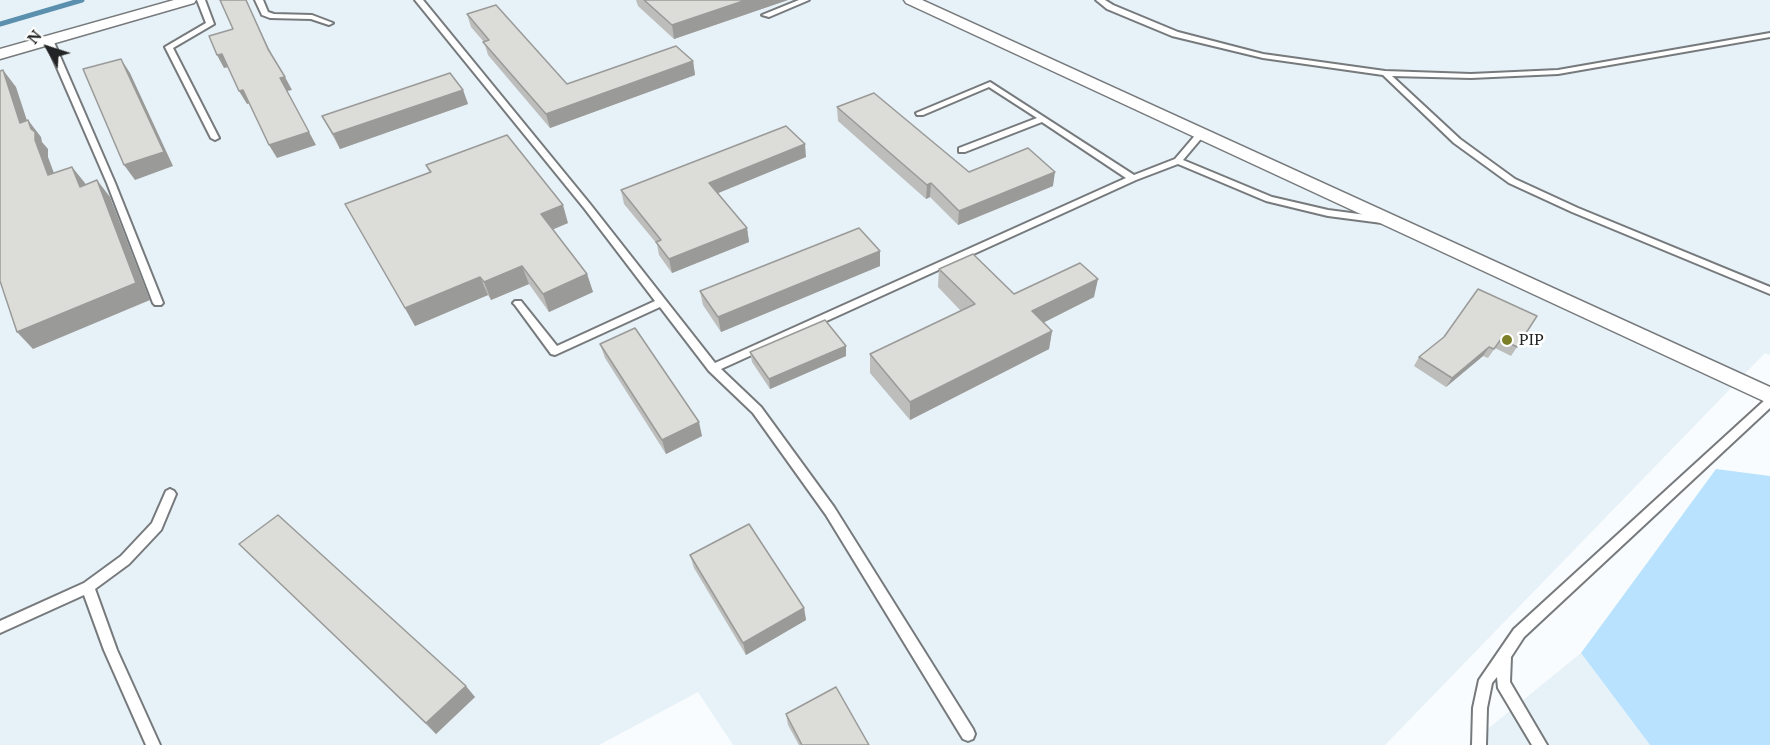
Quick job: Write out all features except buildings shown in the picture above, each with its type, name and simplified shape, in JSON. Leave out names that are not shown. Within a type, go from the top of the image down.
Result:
[{"type":"street","points":[[0,54],[189,0]]},
{"type":"street","points":[[911,0],[1770,396]]},
{"type":"lane","points":[[201,0],[210,24],[169,47],[215,138]]},
{"type":"lane","points":[[259,0],[266,13],[273,16],[312,17],[329,23]]},
{"type":"lane","points":[[419,0],[713,368],[757,410],[830,511],[968,734]]},
{"type":"lane","points":[[766,15],[805,0]]},
{"type":"lane","points":[[1100,0],[1110,7],[1175,34],[1263,56],[1385,73],[1471,76],[1558,72],[1770,35]]},
{"type":"lane","points":[[49,40],[111,183],[158,303]]},
{"type":"lane","points":[[1385,73],[1457,141],[1512,181],[1575,210],[1770,291]]},
{"type":"lane","points":[[920,113],[990,84],[1133,178]]},
{"type":"lane","points":[[962,150],[1042,119]]},
{"type":"lane","points":[[713,368],[1133,178],[1178,161],[1201,134]]},
{"type":"lane","points":[[1178,161],[1269,199],[1328,213],[1388,220]]},
{"type":"lane","points":[[518,303],[555,351],[662,302]]},
{"type":"lane","points":[[1479,745],[1480,708],[1486,680],[1519,633],[1770,402]]},
{"type":"lane","points":[[0,627],[88,587],[125,560],[157,526],[170,494]]},
{"type":"lane","points":[[88,587],[111,650],[153,745]]},
{"type":"lane","points":[[1504,655],[1503,683],[1540,745]]},
{"type":"shaded area","points":[[0,0],[1770,0],[1770,355],[1765,353],[1385,745],[733,745],[698,692],[599,745],[0,745]]},
{"type":"shaded area","points":[[1716,469],[1770,476],[1770,745],[1650,745],[1581,653]]},
{"type":"shaded area","points":[[1581,653],[1650,745],[1468,745]]},
{"type":"waterway","points":[[0,24],[82,0]]},
{"type":"place","name":"PIP","points":[[1507,340]]}]
